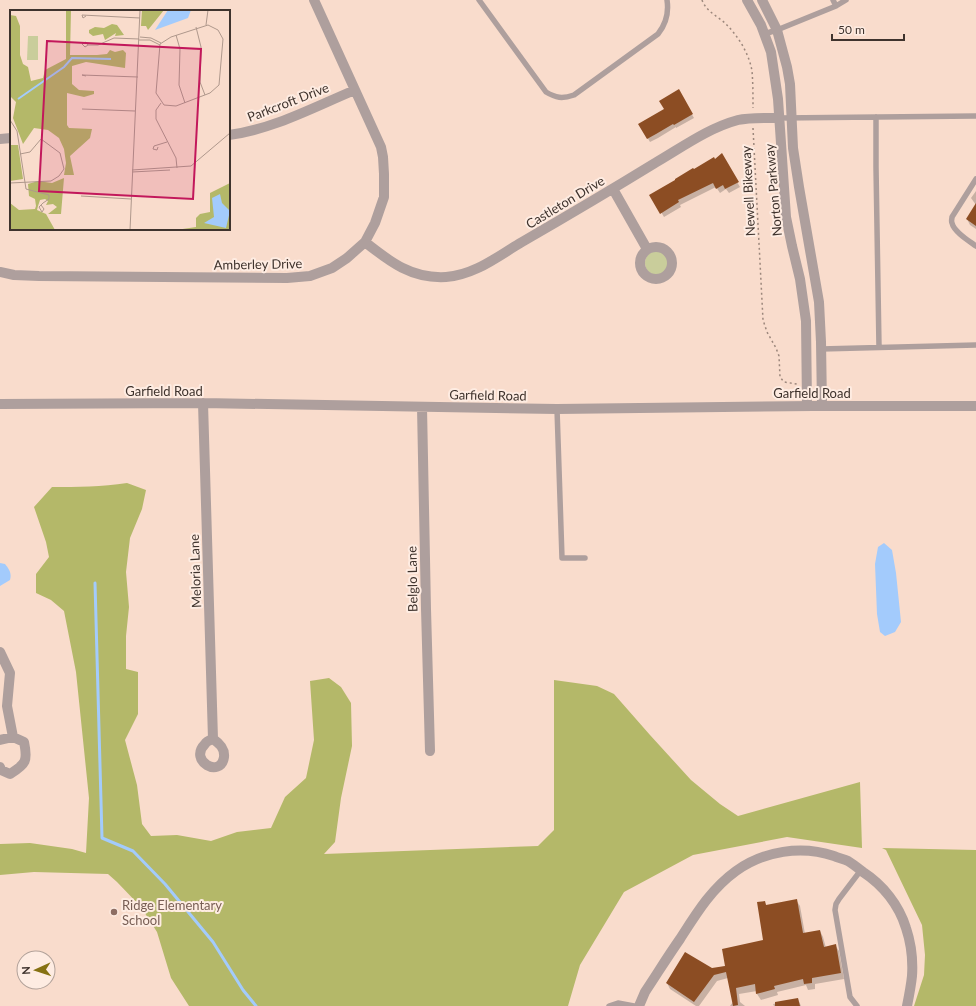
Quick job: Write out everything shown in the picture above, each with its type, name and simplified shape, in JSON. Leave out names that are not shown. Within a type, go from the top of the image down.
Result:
[{"type":"street","name":"Amberley Drive","points":[[0,272],[14,275],[39,276],[301,278],[332,268],[347,258],[365,242],[375,223],[384,197],[383,157],[381,147],[314,0]]},
{"type":"street","name":"Norton Parkway","points":[[748,0],[761,25],[771,52],[778,99],[786,217],[800,280],[806,321],[807,406]]},
{"type":"street","name":"Norton Parkway","points":[[762,0],[777,30],[790,84],[793,148],[819,302],[822,406]]},
{"type":"street","name":"Parkcroft Drive","points":[[230,136],[264,128],[292,118],[355,90]]},
{"type":"street","name":"Castleton Drive","points":[[365,242],[394,264],[411,272],[430,276],[456,276],[479,267],[718,127],[738,120],[780,118]]},
{"type":"street","points":[[0,139],[10,138]]},
{"type":"street","points":[[613,189],[647,249]]},
{"type":"street","name":"Garfield Road","points":[[0,404],[203,403],[557,409],[807,406],[976,406]]},
{"type":"street","name":"Meloria Lane","points":[[203,403],[213,739]]},
{"type":"street","name":"Belglo Lane","points":[[422,406],[430,751]]},
{"type":"street","points":[[0,652],[10,673],[7,706],[13,737]]},
{"type":"street","points":[[0,740],[13,737],[24,742],[26,752],[25,763],[22,767],[10,774],[2,770],[0,767]]},
{"type":"street","points":[[639,1006],[645,992],[697,912],[720,884],[736,871],[753,861],[792,850],[822,852],[847,861],[873,878],[885,889],[894,902],[906,928],[909,940],[912,976],[907,1006]]},
{"type":"lane","points":[[478,0],[546,92],[555,97],[561,98],[574,95],[658,34],[667,17],[667,0]]},
{"type":"lane","points":[[764,34],[777,30],[834,3],[846,0]]},
{"type":"lane","points":[[780,118],[976,116]]},
{"type":"lane","points":[[876,117],[879,347]]},
{"type":"lane","points":[[976,179],[952,217],[952,224],[956,230],[976,246]]},
{"type":"lane","points":[[821,348],[976,345]]},
{"type":"lane","points":[[557,409],[562,558],[584,558]]},
{"type":"lane","points":[[857,1006],[850,997],[835,910],[839,899],[861,870]]},
{"type":"lane","points":[[609,1006],[618,1003],[634,1006]]},
{"type":"path","name":"Newell Bikeway","points":[[702,0],[705,7],[721,19],[739,40],[747,54],[752,72],[763,320],[767,332],[779,356],[780,378],[784,382],[797,384]]},
{"type":"green space","points":[[657,251],[665,255],[669,263],[665,271],[657,275],[649,271],[645,263],[649,255]]},
{"type":"green space","points":[[127,483],[146,490],[142,509],[130,538],[126,572],[129,607],[126,636],[126,669],[138,672],[138,714],[125,740],[137,785],[142,824],[151,836],[177,835],[211,841],[237,832],[271,828],[285,797],[306,778],[314,740],[310,681],[329,678],[341,687],[351,703],[352,746],[341,798],[335,842],[324,854],[538,846],[554,830],[554,680],[597,686],[614,694],[691,780],[720,804],[738,816],[860,782],[862,848],[787,837],[693,855],[624,892],[580,965],[568,1006],[189,1006],[171,978],[157,932],[141,907],[108,874],[34,872],[0,875],[0,844],[30,843],[72,849],[86,853],[89,798],[76,672],[64,611],[51,600],[36,593],[36,574],[49,557],[46,542],[34,507],[52,487],[99,486]]},
{"type":"green space","points":[[882,848],[976,850],[976,1006],[914,1006],[924,975],[925,955],[922,925],[886,850]]},
{"type":"water","points":[[884,543],[892,550],[901,622],[895,632],[885,636],[880,632],[877,614],[875,564],[878,547]]},
{"type":"water","points":[[0,563],[5,564],[11,575],[10,580],[0,586]]},
{"type":"building","points":[[679,89],[693,114],[647,139],[638,124],[664,109],[659,101]]},
{"type":"building","points":[[722,153],[739,182],[725,189],[723,185],[716,189],[713,183],[678,200],[679,202],[660,214],[649,195],[693,168],[694,169],[714,157],[715,159]]},
{"type":"building","points":[[976,203],[976,226],[966,219]]},
{"type":"building","points":[[797,899],[803,933],[820,930],[824,947],[836,944],[841,973],[812,978],[812,983],[804,984],[803,979],[774,986],[775,989],[756,994],[755,984],[736,988],[738,1005],[733,1006],[726,972],[714,975],[694,1002],[666,983],[685,952],[712,968],[725,966],[722,949],[763,940],[757,902],[765,901],[766,905]]},
{"type":"building","points":[[798,998],[800,1006],[775,1006],[775,1002]]},
{"type":"waterway","points":[[95,583],[102,838],[133,851],[165,884],[213,942],[243,990],[256,1006]]},
{"type":"place","name":"Ridge Elementary School","points":[[114,912]]}]
